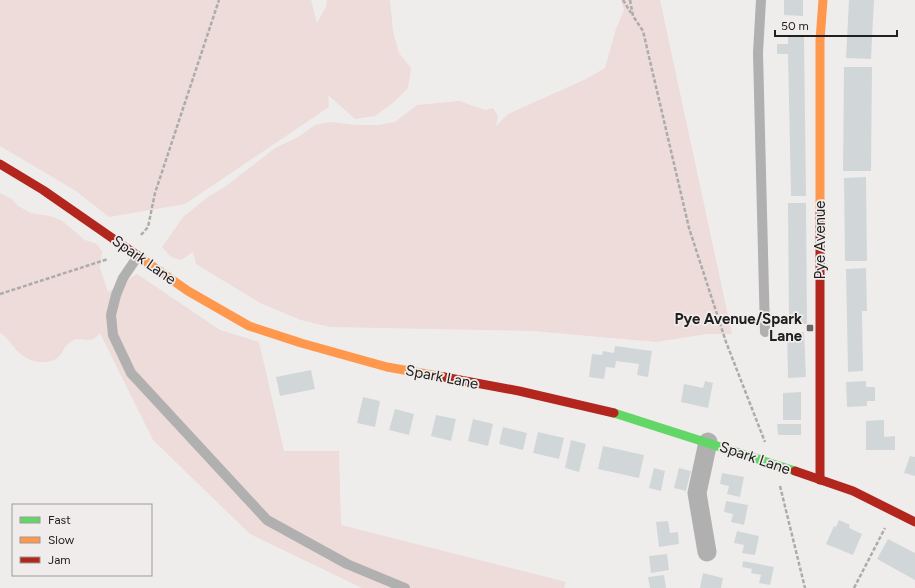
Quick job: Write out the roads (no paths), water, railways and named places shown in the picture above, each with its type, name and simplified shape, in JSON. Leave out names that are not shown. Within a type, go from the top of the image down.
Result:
[{"type":"main road","name":"Pye Avenue","points":[[820,480],[820,40],[823,0]]},
{"type":"main road","name":"Spark Lane","points":[[0,164],[43,190],[188,291],[229,316],[267,332],[387,367],[586,405],[708,442],[853,491],[915,522]]},
{"type":"street","points":[[707,552],[697,493],[708,442]]},
{"type":"lane","points":[[760,0],[758,53],[765,332]]},
{"type":"lane","points":[[138,256],[121,284],[116,295],[111,315],[113,336],[131,373],[267,520],[347,564],[405,588]]},
{"type":"place","name":"Pye Avenue/Spark Lane","points":[[810,328]]}]
